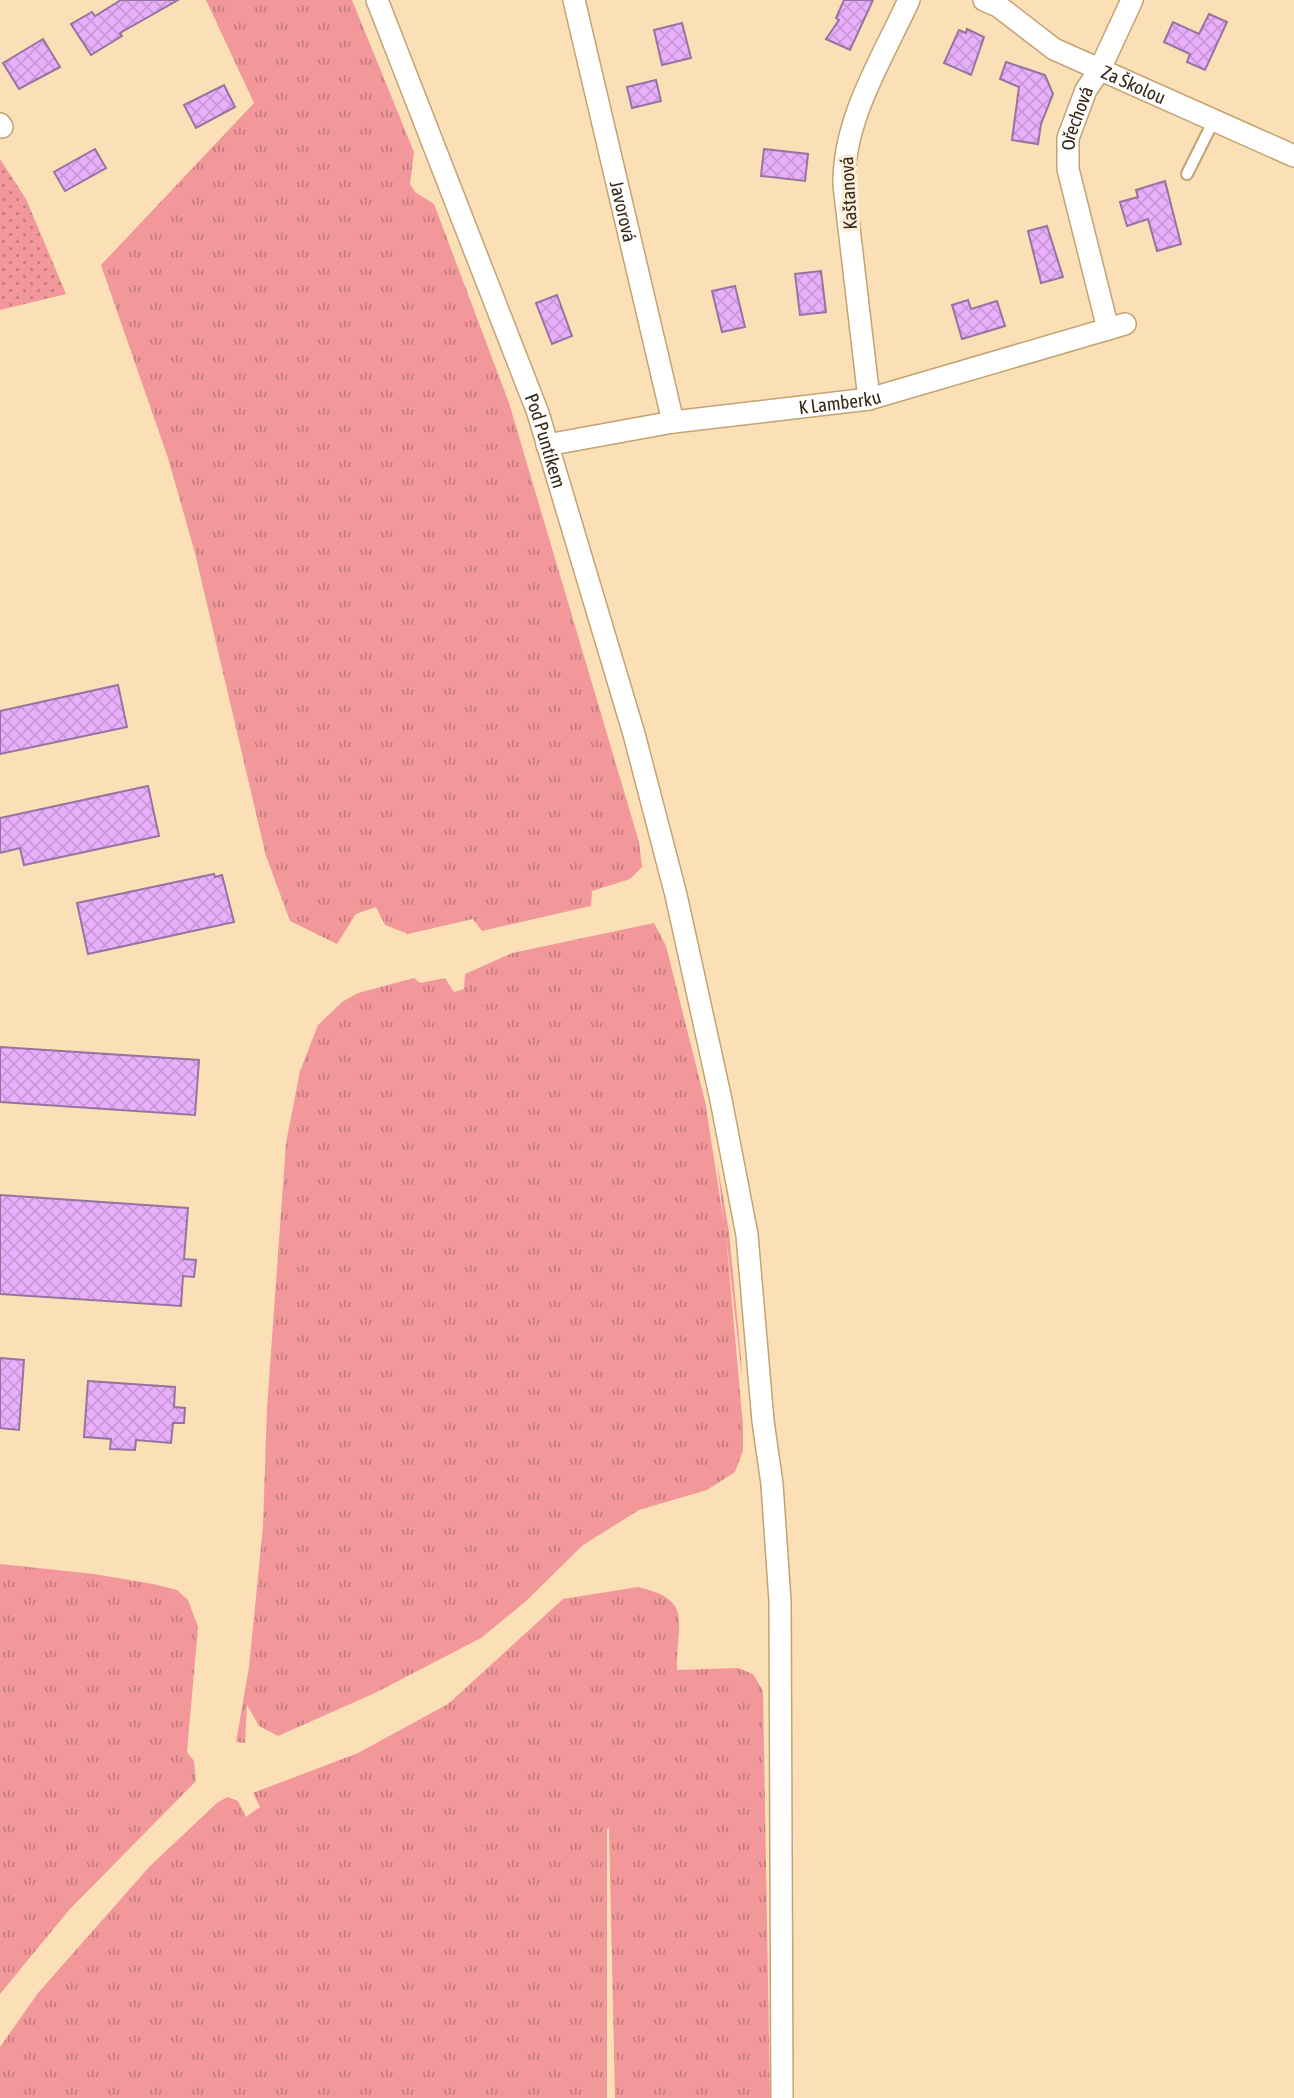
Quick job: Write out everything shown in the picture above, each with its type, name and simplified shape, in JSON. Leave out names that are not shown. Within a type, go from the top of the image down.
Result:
[{"type":"street","name":"Pod Puntíkem","points":[[377,0],[450,181],[547,445],[634,734],[676,895],[721,1100],[747,1236],[763,1421],[772,1484],[780,1601],[782,2098]]},
{"type":"street","name":"Javorová","points":[[574,0],[673,422]]},
{"type":"street","name":"Kaštanová","points":[[869,399],[844,185],[844,160],[854,121],[909,0]]},
{"type":"street","name":"Za Školou","points":[[984,0],[998,6],[1054,49],[1294,156]]},
{"type":"street","name":"Ořechová","points":[[1117,326],[1068,169],[1068,138],[1086,90],[1100,69],[1132,0]]},
{"type":"street","name":"K Lamberku","points":[[547,445],[673,422],[869,399],[1117,326]]},
{"type":"lane","points":[[1187,174],[1214,121]]},
{"type":"green space","points":[[206,0],[352,0],[414,152],[410,184],[415,192],[434,204],[509,403],[639,842],[642,867],[630,879],[592,891],[591,906],[482,931],[473,919],[408,934],[385,925],[376,907],[356,914],[337,944],[290,921],[266,856],[195,553],[168,458],[101,265],[254,103]]},
{"type":"green space","points":[[0,159],[26,199],[66,294],[0,310]]},
{"type":"green space","points":[[654,923],[666,946],[705,1101],[724,1223],[717,1161],[729,1232],[742,1377],[726,1235],[743,1426],[743,1451],[735,1472],[707,1490],[639,1510],[583,1545],[525,1602],[481,1638],[375,1693],[278,1736],[259,1726],[247,1705],[245,1743],[236,1742],[249,1667],[263,1526],[267,1408],[286,1143],[300,1071],[318,1025],[342,1002],[358,993],[414,978],[420,983],[445,978],[454,992],[464,989],[465,974],[512,953]]},
{"type":"green space","points":[[0,1564],[94,1574],[177,1590],[188,1600],[198,1627],[187,1752],[194,1761],[196,1781],[69,1910],[0,1994]]},
{"type":"green space","points":[[638,1587],[656,1592],[675,1606],[679,1626],[677,1670],[738,1668],[753,1674],[763,1691],[770,2098],[615,2098],[609,1828],[607,2098],[0,2098],[0,2047],[38,1993],[150,1866],[218,1802],[228,1797],[238,1801],[246,1817],[260,1807],[253,1793],[358,1753],[448,1704],[563,1599]]},
{"type":"building","points":[[121,0],[178,0],[120,33],[122,36],[91,55],[71,24],[92,12],[95,16]]},
{"type":"building","points":[[844,0],[873,0],[850,50],[826,39],[839,20],[836,18]]},
{"type":"building","points":[[1209,14],[1227,22],[1205,70],[1187,62],[1190,54],[1164,42],[1173,22],[1199,34]]},
{"type":"building","points":[[682,23],[691,58],[662,65],[654,30]]},
{"type":"building","points":[[967,29],[984,37],[971,75],[944,63],[959,30],[966,33]]},
{"type":"building","points":[[43,39],[60,67],[19,89],[3,63]]},
{"type":"building","points":[[1006,62],[1045,75],[1053,94],[1041,124],[1038,144],[1012,140],[1019,87],[1000,79]]},
{"type":"building","points":[[656,80],[661,101],[632,108],[627,87]]},
{"type":"building","points":[[224,85],[235,107],[196,128],[184,105]]},
{"type":"building","points":[[95,149],[106,168],[65,191],[54,172]]},
{"type":"building","points":[[764,149],[808,154],[805,181],[761,176]]},
{"type":"building","points":[[1165,181],[1181,244],[1157,251],[1148,219],[1127,226],[1120,202],[1138,197],[1136,190]]},
{"type":"building","points":[[1047,226],[1063,277],[1041,283],[1028,231]]},
{"type":"building","points":[[821,271],[826,312],[800,315],[795,274]]},
{"type":"building","points":[[735,286],[745,327],[722,332],[712,291]]},
{"type":"building","points":[[557,295],[572,336],[552,344],[536,303]]},
{"type":"building","points":[[968,300],[971,309],[997,301],[1005,326],[962,339],[952,305]]},
{"type":"building","points":[[118,685],[127,727],[0,754],[0,711]]},
{"type":"building","points":[[148,786],[159,836],[24,865],[20,848],[0,853],[0,818]]},
{"type":"building","points":[[214,874],[215,877],[222,875],[234,922],[88,954],[77,903]]},
{"type":"building","points":[[0,1047],[199,1060],[195,1115],[0,1102]]},
{"type":"building","points":[[0,1195],[188,1208],[184,1259],[196,1260],[194,1277],[183,1276],[181,1306],[0,1294]]},
{"type":"building","points":[[0,1358],[24,1360],[19,1430],[0,1428]]},
{"type":"building","points":[[88,1381],[175,1387],[174,1407],[185,1408],[184,1423],[173,1423],[171,1443],[136,1440],[135,1450],[110,1449],[111,1439],[84,1437]]}]
